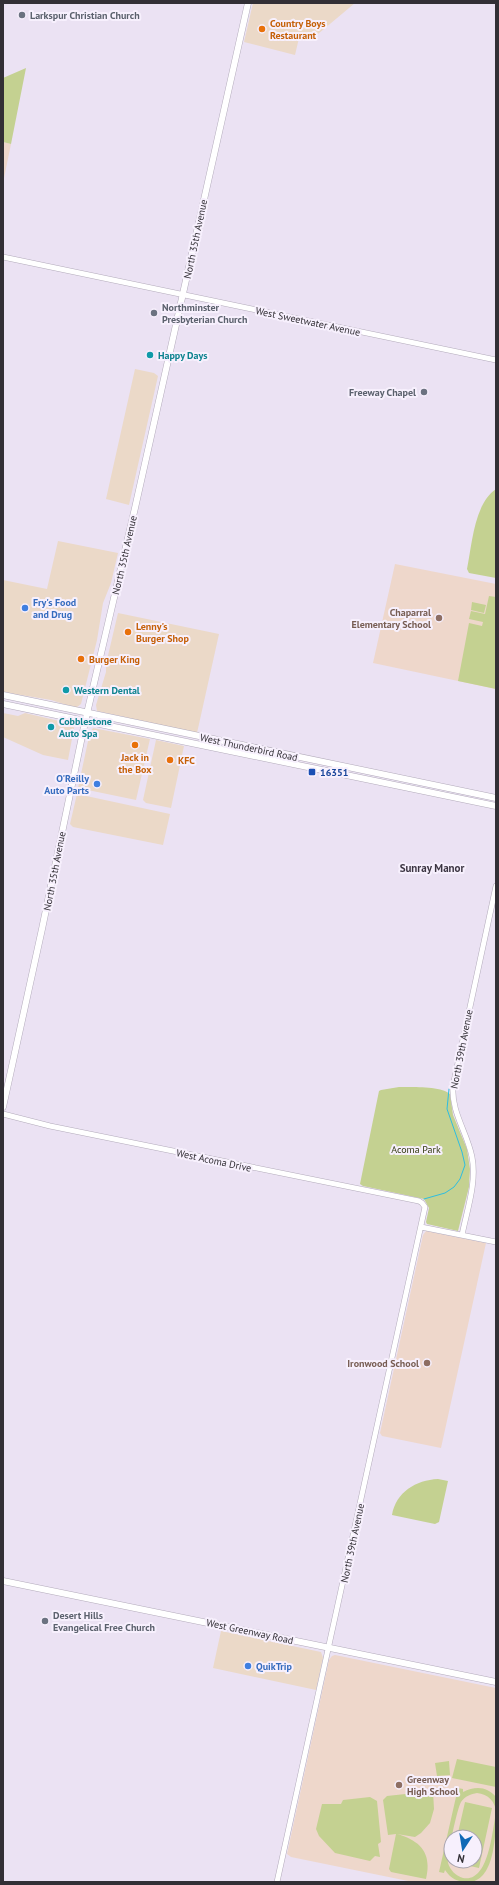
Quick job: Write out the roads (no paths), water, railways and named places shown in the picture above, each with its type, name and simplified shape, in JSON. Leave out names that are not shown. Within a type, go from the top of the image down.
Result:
[{"type":"main road","name":"North 35th Avenue","points":[[3,1107],[44,922],[85,722],[248,3]]},
{"type":"main road","name":"West Thunderbird Road","points":[[3,695],[496,798]]},
{"type":"main road","points":[[3,703],[18,702],[24,699]]},
{"type":"main road","name":"West Thunderbird Road","points":[[3,703],[85,722],[496,806]]},
{"type":"main road","name":"West Greenway Road","points":[[3,1581],[496,1682]]},
{"type":"street","name":"West Sweetwater Avenue","points":[[3,257],[496,360]]},
{"type":"street","name":"North 39th Avenue","points":[[462,1235],[472,1188],[473,1170],[469,1148],[456,1112],[453,1086],[496,886]]},
{"type":"street","name":"West Acoma Drive","points":[[3,1114],[56,1127],[417,1201],[424,1205]]},
{"type":"street","name":"North 39th Avenue","points":[[277,1882],[421,1227],[425,1207],[424,1205]]},
{"type":"street","points":[[421,1227],[496,1242]]},
{"type":"waterway","points":[[424,1199],[445,1193],[454,1187],[460,1179],[465,1165],[447,1109],[449,1089]]},
{"type":"place","name":"Larkspur Christian Church","points":[[22,15]]},
{"type":"place","name":"Country Boys Restaurant","points":[[262,29]]},
{"type":"place","name":"Northminster Presbyterian Church","points":[[154,313]]},
{"type":"place","name":"Happy Days","points":[[150,355]]},
{"type":"place","name":"Freeway Chapel","points":[[424,392]]},
{"type":"place","name":"Fry's Food and Drug","points":[[25,608]]},
{"type":"place","name":"Chaparral Elementary School","points":[[439,618]]},
{"type":"place","name":"Lenny's Burger Shop","points":[[128,632]]},
{"type":"place","name":"Burger King","points":[[81,659]]},
{"type":"place","name":"Western Dental","points":[[66,690]]},
{"type":"place","name":"Cobblestone Auto Spa","points":[[51,727]]},
{"type":"place","name":"Jack in the Box","points":[[135,745]]},
{"type":"place","name":"KFC","points":[[170,760]]},
{"type":"place","name":"16351","points":[[312,772]]},
{"type":"place","name":"O'Reilly Auto Parts","points":[[97,784]]},
{"type":"place","name":"Ironwood School","points":[[427,1363]]},
{"type":"place","name":"Desert Hills Evangelical Free Church","points":[[45,1621]]},
{"type":"place","name":"QuikTrip","points":[[248,1666]]},
{"type":"place","name":"Greenway High School","points":[[399,1785]]},
{"type":"district","name":"Sunray Manor","points":[[432,868]]},
{"type":"park label","name":"Acoma Park","points":[[416,1149]]}]
